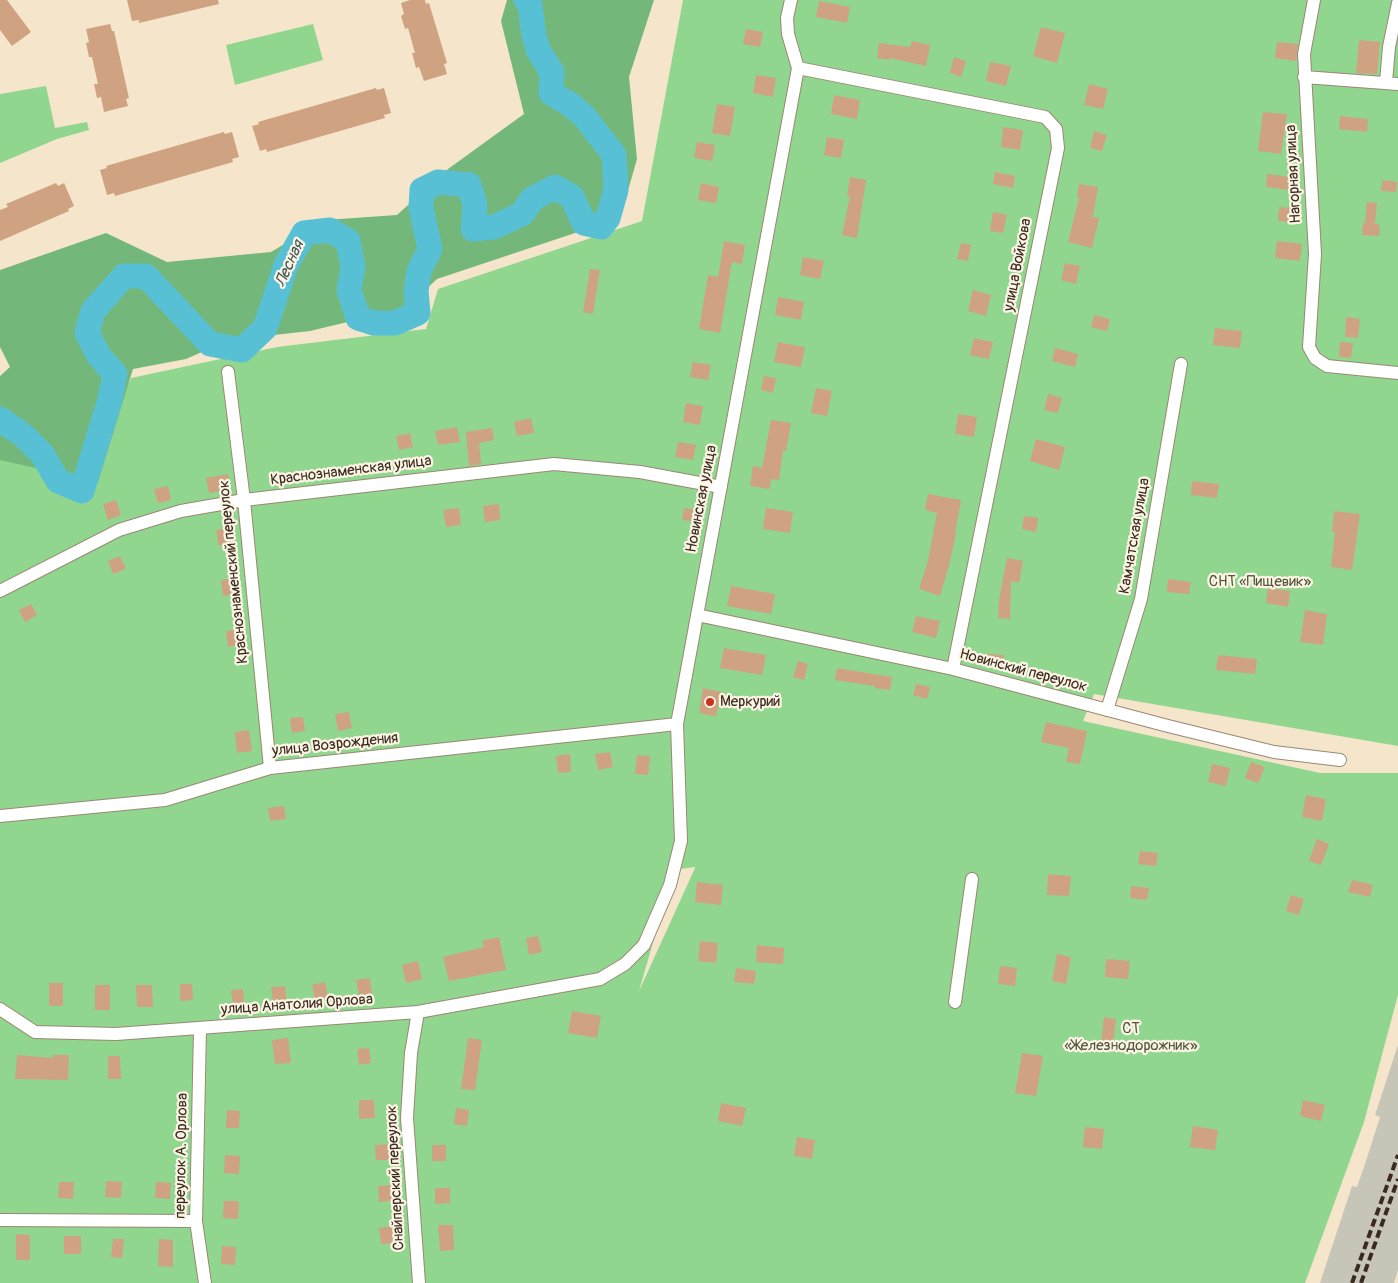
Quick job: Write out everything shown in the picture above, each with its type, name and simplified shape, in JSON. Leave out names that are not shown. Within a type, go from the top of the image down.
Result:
[{"type":"street","name":"Новинская улица","points":[[600,979],[625,964],[644,945],[670,885],[681,841],[677,724],[798,68],[788,34],[787,18],[791,0]]},
{"type":"street","name":"Нагорная улица","points":[[1314,0],[1304,54],[1314,254],[1309,347],[1315,358],[1327,366],[1398,374]]},
{"type":"street","points":[[1304,77],[1392,83],[1389,47],[1398,3]]},
{"type":"street","name":"улица Войкова","points":[[798,68],[1045,117],[1056,130],[1058,148],[953,669]]},
{"type":"street","name":"Камчатская улица","points":[[1107,710],[1141,599],[1181,364]]},
{"type":"street","name":"Краснознаменский переулок","points":[[228,372],[244,500],[270,768]]},
{"type":"street","name":"Краснознаменская улица","points":[[0,591],[118,530],[181,511],[244,500],[554,464],[640,472],[721,488]]},
{"type":"street","name":"Новинский переулок","points":[[697,615],[953,669],[1274,752],[1340,760]]},
{"type":"street","name":"улица Возрождения","points":[[0,816],[165,800],[270,768],[677,724]]},
{"type":"street","points":[[955,1002],[972,879]]},
{"type":"street","name":"улица Анатолия Орлова","points":[[0,1009],[35,1032],[116,1034],[418,1012],[600,979]]},
{"type":"street","name":"Снайперский переулок","points":[[418,1012],[411,1053],[407,1118],[419,1283]]},
{"type":"street","name":"переулок А. Орлова","points":[[200,1029],[196,1221],[205,1283]]},
{"type":"street","points":[[0,1220],[196,1221]]},
{"type":"shaded area","points":[[1398,1045],[1398,1270],[1394,1283],[1320,1283],[1352,1186],[1357,1187],[1365,1164],[1380,1117],[1375,1115]]},
{"type":"green space","points":[[507,0],[654,0],[629,77],[637,159],[620,218],[437,279],[406,308],[310,331],[229,340],[186,359],[133,369],[98,482],[0,460],[0,376],[10,367],[0,347],[0,270],[106,233],[167,262],[271,252],[325,220],[397,215],[448,169],[524,114],[501,21]]},
{"type":"green space","points":[[683,0],[1398,0],[1398,746],[1094,694],[1083,721],[1320,773],[1398,773],[1398,995],[1364,1122],[1305,1283],[0,1283],[0,447],[7,445],[82,491],[131,378],[277,347],[426,329],[438,289],[642,221]],"holes":[[[695,868],[639,991],[674,870]]]},
{"type":"green space","points":[[313,24],[323,60],[235,85],[226,45]]},
{"type":"green space","points":[[46,86],[55,128],[87,122],[89,130],[57,139],[0,163],[0,94]]},
{"type":"building","points":[[0,0],[7,0],[31,32],[12,46],[0,30]]},
{"type":"building","points":[[127,0],[218,0],[219,4],[139,23],[139,20],[132,21]]},
{"type":"building","points":[[410,0],[425,0],[426,4],[429,3],[447,63],[444,64],[447,74],[424,81],[419,67],[416,68],[412,53],[415,53],[408,28],[405,29],[401,16],[404,14],[401,3]]},
{"type":"building","points":[[819,1],[850,7],[847,23],[816,17]]},
{"type":"building","points":[[110,24],[112,31],[114,31],[129,98],[126,99],[128,106],[104,112],[101,97],[97,98],[94,84],[98,84],[92,57],[89,57],[86,43],[89,42],[86,29]]},
{"type":"building","points":[[1041,27],[1065,33],[1057,63],[1033,56]]},
{"type":"building","points":[[746,29],[763,32],[760,47],[743,44]]},
{"type":"building","points":[[1359,40],[1380,42],[1377,74],[1356,73]]},
{"type":"building","points":[[912,41],[930,45],[926,66],[890,58],[890,60],[877,58],[879,43],[910,47]]},
{"type":"building","points":[[1277,42],[1298,44],[1296,61],[1275,58]]},
{"type":"building","points":[[954,57],[966,61],[961,77],[950,73]]},
{"type":"building","points":[[990,62],[1011,66],[1006,86],[986,81]]},
{"type":"building","points":[[756,75],[776,78],[773,97],[753,93]]},
{"type":"building","points":[[1089,84],[1108,89],[1103,109],[1084,105]]},
{"type":"building","points":[[376,88],[377,90],[384,88],[391,113],[384,115],[385,118],[267,152],[266,149],[260,151],[252,126],[259,124],[258,122]]},
{"type":"building","points":[[834,95],[860,100],[857,119],[831,114]]},
{"type":"building","points":[[717,104],[735,107],[730,136],[712,133]]},
{"type":"building","points":[[1263,112],[1287,114],[1281,154],[1258,151]]},
{"type":"building","points":[[1340,116],[1368,119],[1367,132],[1339,129]]},
{"type":"building","points":[[1003,127],[1023,130],[1020,150],[1001,147]]},
{"type":"building","points":[[1094,131],[1107,135],[1102,151],[1090,148]]},
{"type":"building","points":[[224,132],[225,134],[232,132],[239,157],[232,159],[233,162],[115,196],[114,193],[107,195],[100,170],[107,168],[106,166]]},
{"type":"building","points":[[827,137],[844,140],[841,158],[824,155]]},
{"type":"building","points":[[697,142],[715,145],[712,161],[694,158]]},
{"type":"building","points":[[995,172],[1015,176],[1013,188],[993,184]]},
{"type":"building","points":[[1267,174],[1291,177],[1290,190],[1266,187]]},
{"type":"building","points":[[850,177],[866,180],[857,238],[842,235],[850,196],[847,196]]},
{"type":"building","points":[[1383,180],[1397,182],[1396,192],[1381,191]]},
{"type":"building","points":[[56,183],[58,186],[64,183],[74,206],[68,209],[69,211],[0,241],[0,210],[8,207],[6,204]]},
{"type":"building","points":[[701,183],[719,187],[716,203],[698,200]]},
{"type":"building","points":[[1079,184],[1098,187],[1093,217],[1099,218],[1092,248],[1068,242],[1079,198],[1077,198]]},
{"type":"building","points":[[1367,202],[1377,203],[1375,224],[1380,225],[1379,236],[1362,235]]},
{"type":"building","points":[[1279,207],[1300,209],[1298,223],[1278,221]]},
{"type":"building","points":[[993,212],[1007,215],[1003,233],[990,231]]},
{"type":"building","points":[[724,241],[745,245],[742,264],[732,262],[720,333],[699,329],[708,275],[718,277]]},
{"type":"building","points":[[1277,241],[1302,244],[1300,261],[1275,258]]},
{"type":"building","points":[[961,243],[971,245],[968,261],[957,259]]},
{"type":"building","points":[[803,257],[824,261],[820,279],[800,275]]},
{"type":"building","points":[[1065,263],[1080,266],[1076,284],[1061,280]]},
{"type":"building","points":[[590,269],[600,270],[593,314],[583,312]]},
{"type":"building","points":[[973,290],[991,295],[986,316],[968,311]]},
{"type":"building","points":[[778,297],[804,302],[801,320],[775,315]]},
{"type":"building","points":[[1094,315],[1110,319],[1107,331],[1091,327]]},
{"type":"building","points":[[1346,317],[1360,319],[1358,338],[1345,337]]},
{"type":"building","points":[[1215,328],[1242,331],[1240,348],[1213,345]]},
{"type":"building","points":[[974,338],[993,342],[989,359],[970,355]]},
{"type":"building","points":[[778,342],[805,347],[801,367],[774,362]]},
{"type":"building","points":[[1340,342],[1353,343],[1351,358],[1339,357]]},
{"type":"building","points":[[1055,348],[1078,354],[1075,367],[1052,361]]},
{"type":"building","points":[[693,362],[711,365],[708,380],[690,377]]},
{"type":"building","points":[[764,376],[776,378],[773,393],[761,390]]},
{"type":"building","points":[[816,388],[832,391],[827,416],[811,413]]},
{"type":"building","points":[[1048,394],[1062,398],[1058,413],[1044,410]]},
{"type":"building","points":[[686,403],[703,406],[700,425],[683,422]]},
{"type":"building","points":[[958,414],[977,417],[974,437],[955,434]]},
{"type":"building","points":[[531,418],[534,433],[517,436],[514,422]]},
{"type":"building","points":[[771,420],[791,423],[786,451],[783,450],[779,480],[771,479],[770,489],[750,486],[753,466],[762,468]]},
{"type":"building","points":[[457,427],[460,442],[438,445],[435,431]]},
{"type":"building","points":[[492,428],[494,440],[479,443],[481,464],[469,466],[466,432]]},
{"type":"building","points":[[410,433],[413,447],[399,450],[396,436]]},
{"type":"building","points":[[1036,439],[1065,447],[1059,470],[1030,461]]},
{"type":"building","points":[[678,442],[696,445],[693,460],[675,457]]},
{"type":"building","points":[[228,474],[231,490],[209,493],[206,478]]},
{"type":"building","points":[[1192,481],[1219,484],[1217,498],[1191,495]]},
{"type":"building","points":[[168,486],[171,500],[158,503],[154,489]]},
{"type":"building","points":[[928,494],[961,500],[956,534],[940,596],[919,589],[928,561],[937,513],[925,510]]},
{"type":"building","points":[[116,500],[121,515],[108,520],[103,504]]},
{"type":"building","points":[[499,504],[500,520],[485,522],[483,506]]},
{"type":"building","points":[[459,508],[461,525],[446,527],[443,510]]},
{"type":"building","points":[[684,508],[698,510],[697,522],[682,520]]},
{"type":"building","points":[[766,508],[793,512],[790,533],[763,529]]},
{"type":"building","points":[[1334,511],[1360,514],[1352,570],[1331,567],[1335,532],[1332,532]]},
{"type":"building","points":[[1024,516],[1038,518],[1036,532],[1022,529]]},
{"type":"building","points":[[231,527],[234,543],[219,546],[216,530]]},
{"type":"building","points":[[120,556],[126,569],[113,574],[108,561]]},
{"type":"building","points":[[1007,558],[1023,561],[1019,583],[1011,581],[1010,619],[998,618],[999,600]]},
{"type":"building","points":[[236,578],[238,594],[223,596],[221,580]]},
{"type":"building","points":[[1168,579],[1191,582],[1189,594],[1167,592]]},
{"type":"building","points":[[731,586],[775,594],[771,614],[727,606]]},
{"type":"building","points":[[1268,588],[1290,591],[1288,607],[1266,603]]},
{"type":"building","points":[[31,604],[37,615],[25,622],[19,610]]},
{"type":"building","points":[[1305,610],[1327,614],[1323,645],[1300,642]]},
{"type":"building","points":[[916,616],[940,621],[936,638],[912,632]]},
{"type":"building","points":[[243,629],[245,644],[228,647],[226,631]]},
{"type":"building","points":[[724,648],[766,655],[762,675],[720,668]]},
{"type":"building","points":[[986,654],[1004,655],[1003,667],[986,666]]},
{"type":"building","points":[[1218,655],[1257,659],[1255,674],[1216,670]]},
{"type":"building","points":[[798,661],[808,664],[804,680],[793,677]]},
{"type":"building","points":[[837,668],[892,677],[890,690],[835,680]]},
{"type":"building","points":[[916,684],[930,687],[927,699],[913,695]]},
{"type":"building","name":"Меркурий","points":[[703,688],[721,692],[716,716],[699,713]]},
{"type":"building","points":[[349,712],[352,728],[338,731],[335,714]]},
{"type":"building","points":[[303,717],[305,731],[292,733],[290,718]]},
{"type":"building","points":[[1046,722],[1087,731],[1080,764],[1066,762],[1069,748],[1041,742]]},
{"type":"building","points":[[249,730],[252,751],[237,753],[235,732]]},
{"type":"building","points":[[610,752],[613,767],[598,770],[595,754]]},
{"type":"building","points":[[570,754],[571,772],[558,773],[556,756]]},
{"type":"building","points":[[637,755],[650,756],[648,775],[635,774]]},
{"type":"building","points":[[1251,762],[1265,767],[1258,783],[1245,778]]},
{"type":"building","points":[[1212,764],[1230,768],[1226,786],[1208,782]]},
{"type":"building","points":[[1306,795],[1326,799],[1322,821],[1302,817]]},
{"type":"building","points":[[284,806],[286,819],[270,821],[268,808]]},
{"type":"building","points":[[1317,839],[1329,844],[1321,865],[1309,861]]},
{"type":"building","points":[[1140,851],[1158,853],[1156,866],[1138,864]]},
{"type":"building","points":[[1048,874],[1071,876],[1069,896],[1047,895]]},
{"type":"building","points":[[1352,880],[1373,885],[1370,897],[1348,892]]},
{"type":"building","points":[[697,882],[723,885],[721,905],[695,902]]},
{"type":"building","points":[[1131,886],[1149,888],[1147,900],[1130,898]]},
{"type":"building","points":[[1291,895],[1304,899],[1299,915],[1286,911]]},
{"type":"building","points":[[538,936],[542,952],[529,955],[526,938]]},
{"type":"building","points":[[499,937],[506,970],[449,981],[443,957],[484,947],[482,941]]},
{"type":"building","points":[[700,941],[718,943],[716,963],[698,961]]},
{"type":"building","points":[[757,945],[784,948],[783,964],[756,962]]},
{"type":"building","points":[[1057,954],[1071,957],[1066,984],[1052,981]]},
{"type":"building","points":[[1106,959],[1130,961],[1128,979],[1105,977]]},
{"type":"building","points":[[418,961],[422,979],[406,983],[402,965]]},
{"type":"building","points":[[1000,966],[1017,968],[1015,986],[998,984]]},
{"type":"building","points":[[736,968],[756,971],[754,984],[734,982]]},
{"type":"building","points":[[370,978],[372,994],[359,996],[356,980]]},
{"type":"building","points":[[325,982],[328,998],[315,1000],[312,985]]},
{"type":"building","points":[[49,983],[63,983],[63,1006],[49,1006]]},
{"type":"building","points":[[180,984],[192,984],[193,1000],[180,1001]]},
{"type":"building","points":[[95,985],[110,985],[110,1010],[95,1010]]},
{"type":"building","points":[[136,985],[152,985],[153,1007],[137,1007]]},
{"type":"building","points":[[285,986],[287,1007],[274,1008],[271,987]]},
{"type":"building","points":[[243,989],[244,1006],[233,1006],[231,990]]},
{"type":"building","points":[[572,1011],[601,1016],[597,1038],[568,1033]]},
{"type":"building","points":[[1104,1017],[1116,1019],[1113,1043],[1101,1042]]},
{"type":"building","points":[[288,1038],[291,1063],[275,1064],[272,1040]]},
{"type":"building","points":[[468,1038],[482,1040],[475,1090],[461,1089]]},
{"type":"building","points":[[369,1048],[371,1063],[359,1065],[357,1049]]},
{"type":"building","points":[[1022,1053],[1043,1056],[1036,1096],[1015,1093]]},
{"type":"building","points":[[17,1055],[52,1058],[53,1055],[69,1055],[68,1080],[15,1079]]},
{"type":"building","points":[[108,1056],[120,1056],[121,1079],[108,1079]]},
{"type":"building","points":[[359,1100],[374,1100],[375,1118],[359,1119]]},
{"type":"building","points":[[1303,1100],[1325,1105],[1321,1121],[1300,1116]]},
{"type":"building","points":[[721,1103],[746,1108],[742,1126],[718,1121]]},
{"type":"building","points":[[456,1108],[469,1110],[467,1126],[454,1124]]},
{"type":"building","points":[[227,1110],[240,1111],[239,1128],[226,1128]]},
{"type":"building","points":[[1193,1126],[1218,1130],[1215,1150],[1190,1147]]},
{"type":"building","points":[[1085,1127],[1104,1129],[1102,1149],[1083,1147]]},
{"type":"building","points":[[797,1137],[815,1140],[812,1159],[794,1156]]},
{"type":"building","points":[[391,1144],[391,1160],[376,1160],[375,1145]]},
{"type":"building","points":[[432,1145],[446,1145],[446,1161],[432,1161]]},
{"type":"building","points":[[225,1155],[240,1156],[239,1174],[224,1173]]},
{"type":"building","points":[[106,1181],[122,1182],[121,1198],[105,1197]]},
{"type":"building","points":[[59,1182],[74,1182],[73,1199],[58,1198]]},
{"type":"building","points":[[156,1182],[171,1183],[170,1199],[155,1198]]},
{"type":"building","points":[[392,1185],[393,1201],[379,1202],[378,1186]]},
{"type":"building","points":[[435,1188],[450,1188],[450,1203],[435,1204]]},
{"type":"building","points":[[224,1201],[239,1201],[238,1219],[223,1218]]},
{"type":"building","points":[[438,1225],[453,1225],[454,1250],[440,1251]]},
{"type":"building","points":[[394,1226],[396,1243],[381,1244],[379,1228]]},
{"type":"building","points":[[16,1234],[30,1235],[30,1260],[16,1260]]},
{"type":"building","points":[[64,1236],[81,1236],[81,1254],[64,1254]]},
{"type":"building","points":[[113,1239],[124,1239],[122,1258],[111,1257]]},
{"type":"building","points":[[159,1239],[173,1240],[173,1267],[158,1266]]},
{"type":"building","points":[[222,1246],[236,1247],[235,1265],[221,1264]]},
{"type":"waterway","name":"Лесная","points":[[0,419],[23,435],[42,454],[58,481],[82,491],[109,403],[115,374],[99,356],[87,333],[93,311],[124,276],[146,276],[210,344],[242,350],[265,328],[286,265],[304,233],[330,230],[348,241],[353,266],[349,290],[358,318],[374,323],[395,323],[418,313],[416,291],[419,271],[430,249],[421,208],[422,190],[438,182],[469,185],[475,205],[473,229],[494,227],[522,214],[532,199],[555,187],[572,197],[584,223],[601,227],[608,218],[616,190],[614,155],[584,116],[571,105],[551,93],[552,72],[539,52],[534,36],[530,5],[526,0]]},
{"type":"railway","points":[[1352,1283],[1398,1155]]},
{"type":"railway","points":[[1361,1283],[1398,1179]]},
{"type":"place","name":"Меркурий","points":[[710,702]]},
{"type":"park label","name":"СНТ «Пищевик»","points":[[1260,582]]},
{"type":"park label","name":"СТ «Железнодорожник»","points":[[1131,1038]]}]
